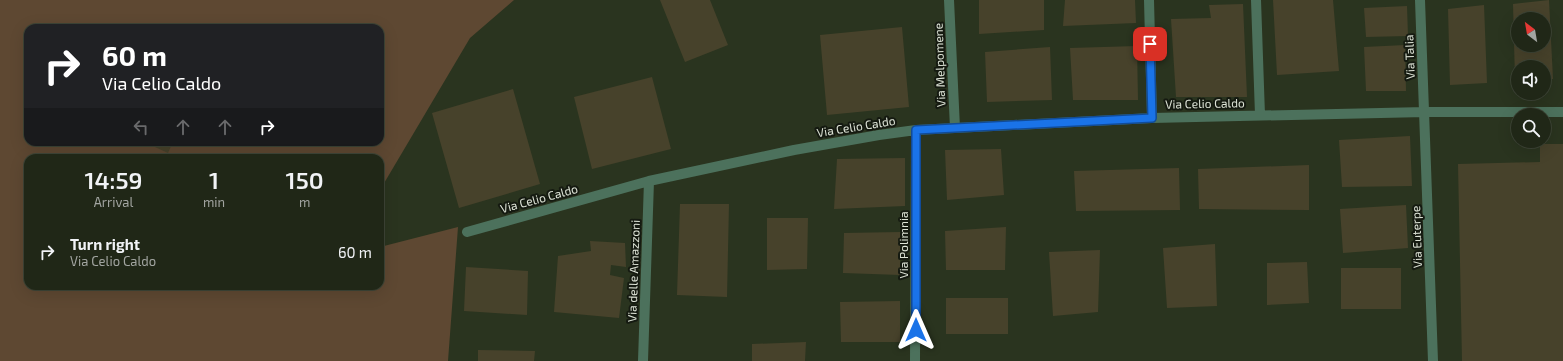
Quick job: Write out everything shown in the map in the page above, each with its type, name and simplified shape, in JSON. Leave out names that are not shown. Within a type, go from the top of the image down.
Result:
[{"type":"street","name":"Via Melpomene","points":[[950,0],[955,128]]},
{"type":"street","points":[[1149,0],[1152,118]]},
{"type":"street","name":"Via Celio Caldo","points":[[1256,0],[1260,115]]},
{"type":"street","name":"Via Talia","points":[[1420,0],[1425,112]]},
{"type":"street","name":"Via Celio Caldo","points":[[467,232],[649,181],[794,150],[916,130],[1152,118],[1425,112],[1563,112]]},
{"type":"street","name":"Via Euterpe","points":[[1425,112],[1434,361]]},
{"type":"street","name":"Via Polimnia","points":[[915,361],[916,130]]},
{"type":"street","name":"Via delle Amazzoni","points":[[643,361],[649,181]]},
{"type":"shaded area","points":[[0,0],[514,0],[470,38],[384,183],[384,154],[24,154],[24,290],[384,290],[384,246],[458,227],[448,361],[0,361]]},
{"type":"building","points":[[660,0],[710,0],[728,45],[685,62]]},
{"type":"building","points":[[979,0],[1044,0],[1044,30],[979,34]]},
{"type":"building","points":[[1065,0],[1135,0],[1136,23],[1063,26]]},
{"type":"building","points":[[1273,0],[1333,0],[1339,71],[1277,75]]},
{"type":"building","points":[[1549,0],[1550,12],[1513,12],[1513,4]]},
{"type":"building","points":[[1243,4],[1247,97],[1176,97],[1171,19],[1211,18],[1209,5]]},
{"type":"building","points":[[1484,5],[1487,83],[1450,85],[1448,9]]},
{"type":"building","points":[[1407,6],[1408,36],[1366,37],[1364,8]]},
{"type":"building","points":[[902,27],[909,107],[827,115],[820,35]]},
{"type":"building","points":[[1551,40],[1553,79],[1551,79],[1551,60],[1514,60],[1514,52],[1551,52]]},
{"type":"building","points":[[1405,45],[1406,91],[1366,91],[1364,47]]},
{"type":"building","points":[[1137,46],[1138,100],[1073,100],[1070,48]]},
{"type":"building","points":[[1050,47],[1052,100],[987,102],[985,52]]},
{"type":"building","points":[[652,77],[671,149],[592,169],[574,97]]},
{"type":"building","points":[[513,89],[540,184],[459,208],[432,113]]},
{"type":"building","points":[[1410,136],[1412,186],[1342,187],[1339,140]]},
{"type":"building","points":[[1551,144],[1563,144],[1563,361],[1462,361],[1458,164],[1540,162],[1540,148],[1551,148]]},
{"type":"building","points":[[153,146],[171,146],[168,153]]},
{"type":"building","points":[[1001,149],[1004,195],[947,200],[945,150]]},
{"type":"building","points":[[905,158],[905,206],[834,209],[837,159]]},
{"type":"building","points":[[1309,165],[1309,210],[1199,209],[1198,169]]},
{"type":"building","points":[[1179,168],[1180,210],[1076,211],[1074,171]]},
{"type":"building","points":[[680,204],[729,204],[727,297],[677,295]]},
{"type":"building","points":[[1406,205],[1408,248],[1343,253],[1340,209]]},
{"type":"building","points":[[767,218],[808,218],[807,269],[767,270]]},
{"type":"building","points":[[1006,227],[1005,270],[946,270],[945,231]]},
{"type":"building","points":[[900,232],[900,275],[843,273],[844,233]]},
{"type":"building","points":[[590,241],[625,243],[626,267],[611,265],[610,275],[624,278],[619,318],[554,312],[558,256],[591,251]]},
{"type":"building","points":[[1215,244],[1217,306],[1167,308],[1163,248]]},
{"type":"building","points":[[1100,250],[1098,312],[1053,316],[1049,252]]},
{"type":"building","points":[[1307,262],[1309,303],[1267,305],[1267,263]]},
{"type":"building","points":[[466,267],[528,271],[527,315],[464,311]]},
{"type":"building","points":[[1341,268],[1401,268],[1401,309],[1341,309]]},
{"type":"building","points":[[946,298],[1008,298],[1008,334],[946,334]]},
{"type":"building","points":[[900,301],[900,342],[841,342],[840,302]]},
{"type":"building","points":[[806,342],[805,361],[752,361],[752,344]]},
{"type":"building","points":[[478,350],[535,351],[534,361],[478,361]]},
{"type":"route","points":[[916,330],[916,130],[1152,118],[1150,44]]}]
